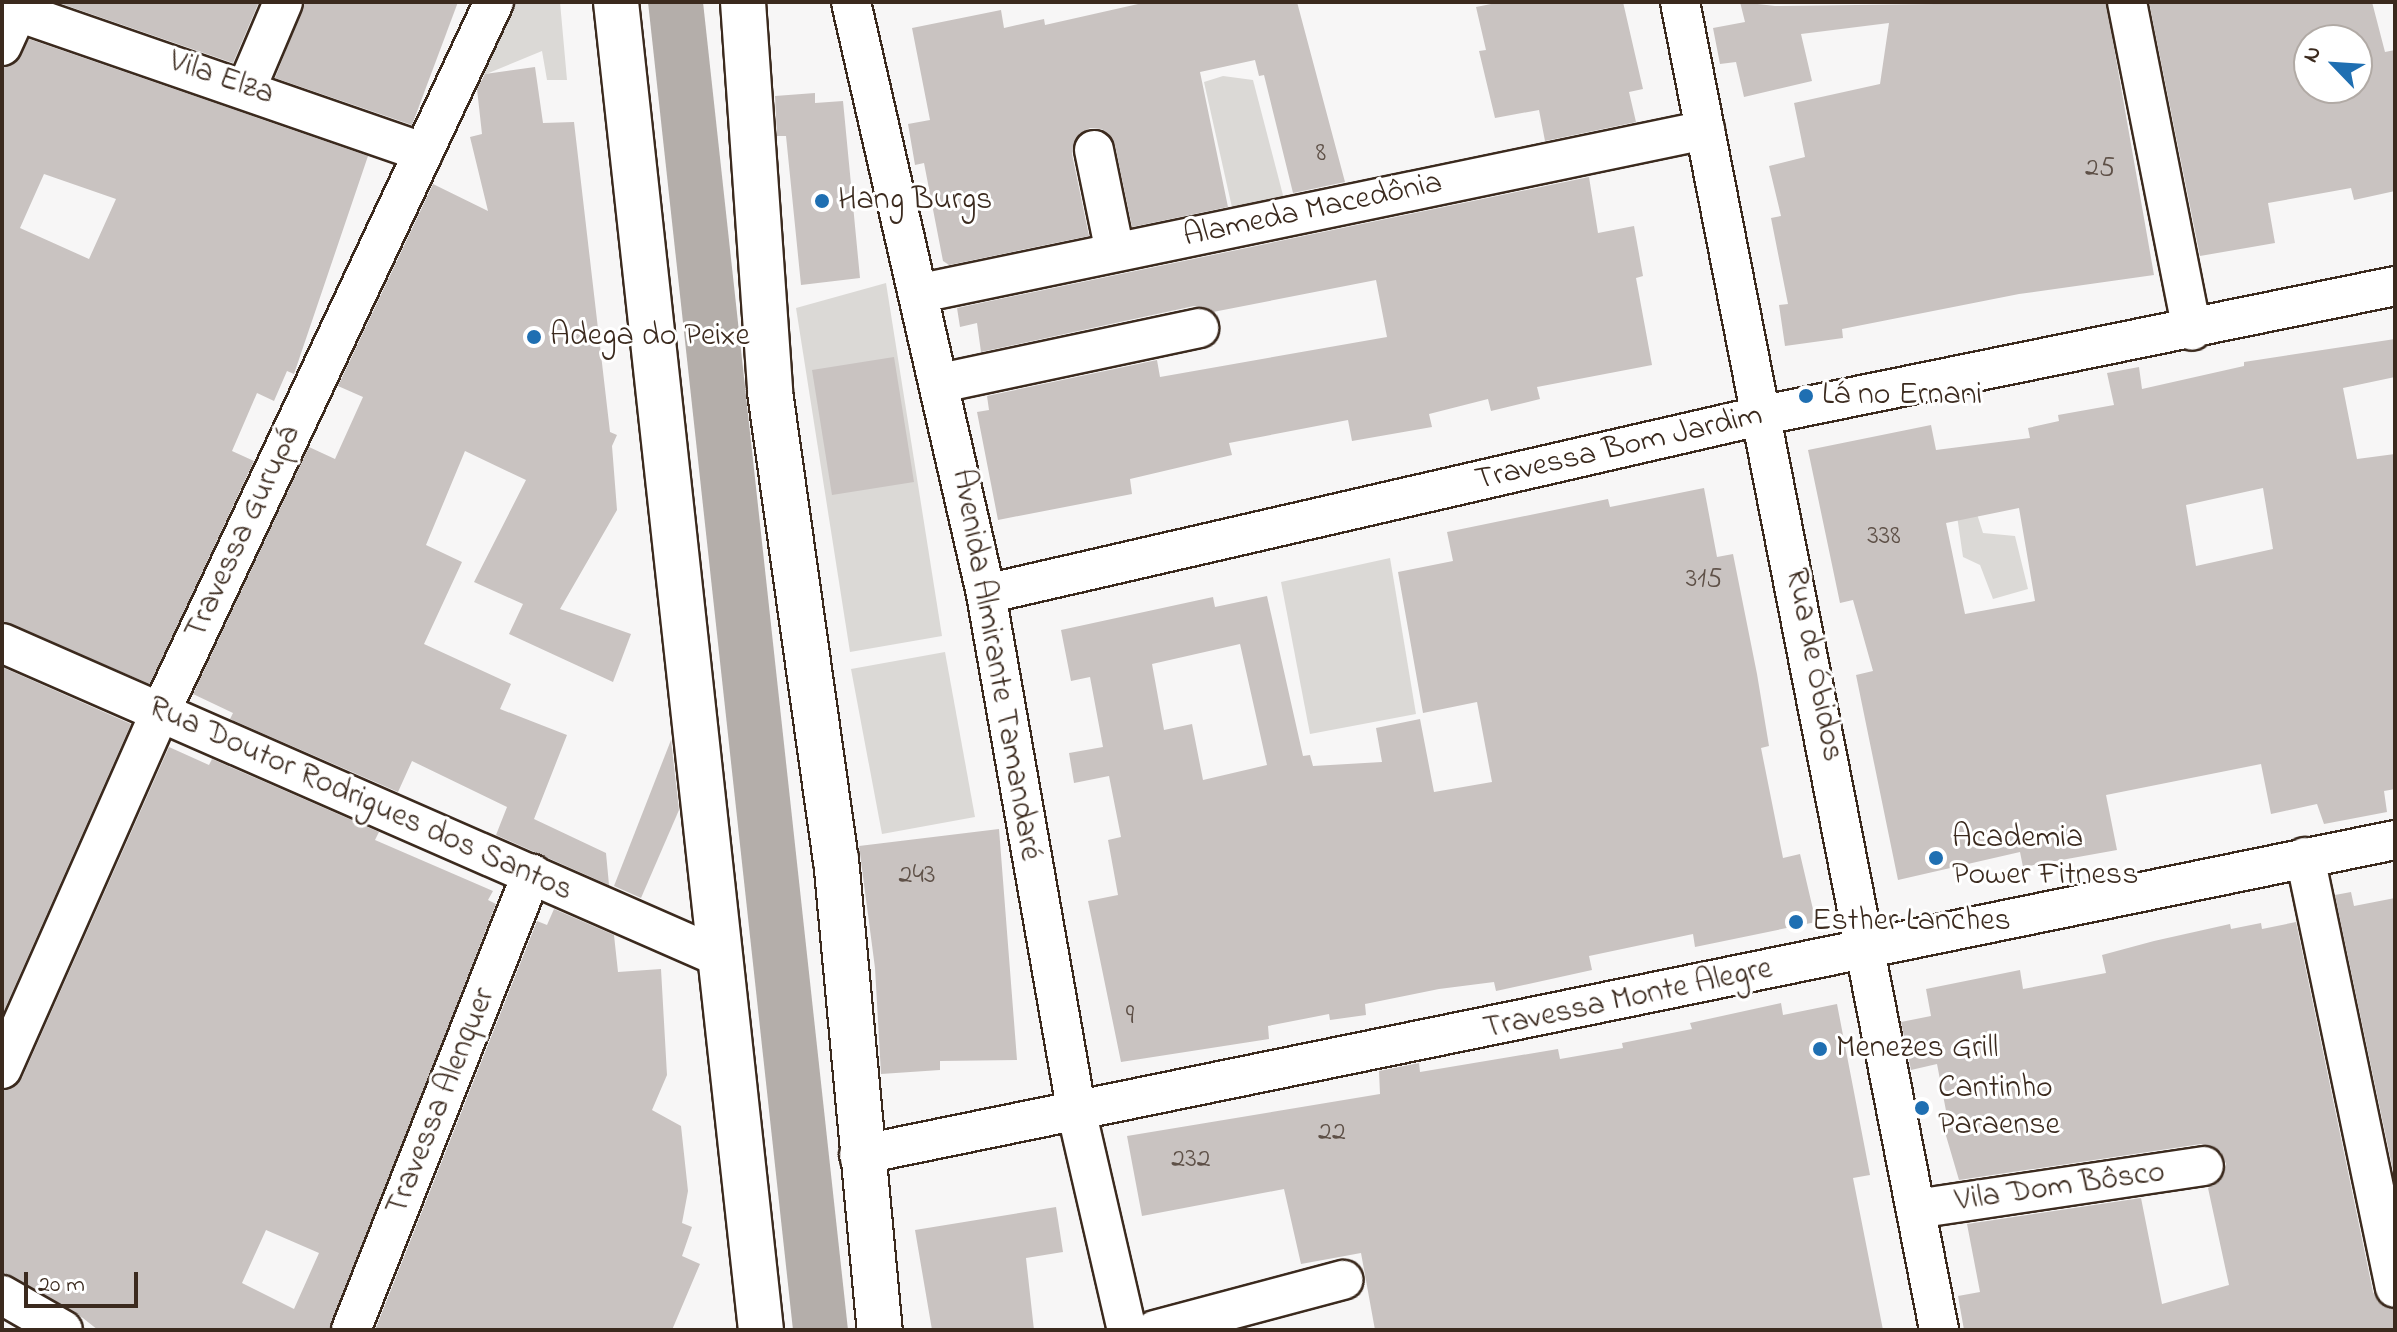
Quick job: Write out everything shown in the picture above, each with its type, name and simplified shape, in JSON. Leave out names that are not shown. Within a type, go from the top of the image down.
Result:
[{"type":"main road","points":[[616,2],[761,1330]]},
{"type":"main road","points":[[743,2],[770,392],[836,859],[859,1155],[880,1330]]},
{"type":"street","points":[[247,87],[283,2]]},
{"type":"street","name":"Travessa Gurupá","points":[[2,1069],[160,713],[494,2]]},
{"type":"street","name":"Avenida Almirante Tamandaré","points":[[851,2],[921,293],[986,594],[1077,1114],[1127,1330]]},
{"type":"street","name":"Rua de Óbidos","points":[[1680,2],[1764,415],[1939,1330]]},
{"type":"street","points":[[2127,2],[2192,331]]},
{"type":"street","points":[[2,46],[20,7]]},
{"type":"street","name":"Vila Elza","points":[[20,7],[423,152]]},
{"type":"street","name":"Alameda Macedônia","points":[[921,293],[1705,130]]},
{"type":"street","points":[[1094,150],[1115,252]]},
{"type":"street","name":"Travessa Bom Jardim","points":[[986,594],[1764,415],[2192,331],[2395,286]]},
{"type":"street","points":[[941,383],[1199,328]]},
{"type":"street","name":"Rua Doutor Rodrigues dos Santos","points":[[2,643],[719,957]]},
{"type":"street","name":"Travessa Monte Alegre","points":[[859,1155],[1077,1114],[2395,840]]},
{"type":"street","points":[[2305,857],[2395,1288]]},
{"type":"street","name":"Travessa Alenquer","points":[[351,1330],[532,874]]},
{"type":"street","name":"Vila Dom Bôsco","points":[[1916,1209],[2204,1166]]},
{"type":"street","points":[[1155,1330],[1343,1280]]},
{"type":"street","points":[[2,1295],[63,1330]]},
{"type":"shaded area","points":[[510,2],[560,2],[567,80],[547,80],[542,51],[479,77]]},
{"type":"shaded area","points":[[648,2],[703,2],[848,1330],[793,1330]]},
{"type":"shaded area","points":[[1223,76],[1253,80],[1284,199],[1233,212],[1204,82]]},
{"type":"shaded area","points":[[886,283],[942,636],[850,652],[796,308]]},
{"type":"shaded area","points":[[1972,498],[1983,533],[2015,536],[2028,589],[1993,599],[1980,565],[1963,557],[1955,502]]},
{"type":"shaded area","points":[[1390,558],[1416,714],[1310,734],[1281,582]]},
{"type":"shaded area","points":[[945,652],[975,817],[882,834],[851,669]]},
{"type":"building","points":[[56,2],[259,2],[233,63]]},
{"type":"building","points":[[305,2],[458,2],[412,125],[275,78]]},
{"type":"building","points":[[1147,2],[1297,2],[1345,182],[1293,193],[1264,75],[1259,76],[1255,60],[1200,72],[1228,207],[1132,227],[1115,145],[1102,129],[1090,128],[1079,134],[1072,154],[1089,236],[949,265],[943,261],[924,163],[915,165],[908,124],[930,120],[912,28],[1001,10],[1004,28],[1044,19],[1045,25]]},
{"type":"building","points":[[1501,2],[1623,2],[1643,89],[1629,92],[1636,122],[1545,141],[1539,110],[1495,118],[1479,51],[1486,50],[1476,7]]},
{"type":"building","points":[[1740,2],[1775,6],[2106,2],[2154,275],[2019,294],[1842,329],[1843,338],[1785,346],[1779,305],[1788,304],[1771,218],[1781,216],[1769,166],[1805,157],[1794,103],[1880,84],[1889,23],[1801,34],[1812,81],[1744,97],[1736,62],[1720,64],[1713,28],[1745,22]]},
{"type":"building","points":[[2149,2],[2372,2],[2385,52],[2395,50],[2395,191],[2354,200],[2351,188],[2268,203],[2275,243],[2200,256]]},
{"type":"building","points":[[29,39],[368,156],[294,374],[287,371],[274,401],[257,393],[232,451],[254,461],[150,684],[2,621],[2,68],[15,63]],"holes":[[[44,174],[116,199],[89,259],[20,228]]]},
{"type":"building","points":[[535,67],[543,123],[574,122],[610,432],[617,435],[612,446],[617,510],[560,609],[631,634],[613,682],[509,634],[523,604],[474,582],[526,480],[465,451],[426,545],[462,562],[424,644],[511,684],[500,709],[567,735],[534,819],[606,853],[609,885],[496,835],[507,807],[412,761],[398,792],[230,719],[233,713],[193,694],[309,447],[335,459],[363,397],[338,386],[433,184],[488,211],[470,137],[482,134],[477,89],[485,74]]},
{"type":"building","name":"Hang Burgs","points":[[815,93],[815,103],[843,101],[860,278],[801,285],[786,136],[777,136],[775,96]]},
{"type":"building","points":[[1589,177],[1598,233],[1634,226],[1643,276],[1636,278],[1652,365],[1537,387],[1540,399],[1491,411],[1488,399],[1429,414],[1432,427],[1352,441],[1348,420],[1229,443],[1232,455],[1130,479],[1132,494],[998,520],[977,412],[989,410],[987,396],[1157,360],[1160,377],[1387,337],[1376,280],[1213,312],[1194,306],[981,352],[977,323],[960,327],[957,308]]},
{"type":"building","points":[[2395,339],[2395,377],[2343,388],[2357,459],[2395,454],[2395,789],[2384,791],[2387,812],[2324,824],[2317,804],[2271,814],[2261,764],[2106,795],[2117,850],[2023,867],[2020,852],[1898,880],[1856,675],[1873,671],[1853,600],[1840,603],[1808,450],[1931,425],[1936,450],[2030,438],[2028,428],[2059,421],[2058,415],[2114,405],[2107,373],[2139,367],[2142,389],[2244,366],[2244,362]],"holes":[[[2263,488],[2273,549],[2196,566],[2186,505]],[[2019,508],[2035,601],[1965,614],[1946,523]]]},
{"type":"building","points":[[894,357],[914,482],[832,495],[812,370]]},
{"type":"building","points":[[1704,488],[1717,557],[1733,554],[1769,746],[1761,748],[1783,858],[1800,854],[1816,922],[1695,947],[1693,934],[1589,956],[1592,970],[1496,991],[1494,982],[1439,989],[1365,1004],[1366,1015],[1330,1020],[1329,1014],[1268,1026],[1269,1039],[1121,1062],[1088,901],[1118,895],[1108,840],[1121,837],[1109,776],[1074,783],[1069,753],[1103,747],[1090,677],[1071,681],[1061,630],[1213,597],[1215,607],[1267,596],[1303,756],[1310,755],[1313,766],[1382,762],[1376,728],[1420,719],[1434,792],[1492,782],[1477,702],[1423,713],[1398,572],[1453,561],[1447,532],[1608,499],[1610,507]],"holes":[[[1240,644],[1267,765],[1203,780],[1192,724],[1164,730],[1152,664]]]},
{"type":"building","points":[[2,667],[131,724],[2,1015]]},
{"type":"building","points":[[671,740],[679,810],[641,898],[614,886]]},
{"type":"building","points":[[169,747],[209,765],[212,759],[379,832],[375,840],[493,891],[488,900],[496,904],[330,1330],[98,1330],[74,1311],[2,1273],[2,1091],[22,1078]],"holes":[[[266,1230],[319,1253],[294,1309],[242,1283]]]},
{"type":"building","points":[[999,829],[1017,1060],[940,1061],[940,1070],[881,1074],[875,968],[859,846]]},
{"type":"building","points":[[2351,892],[2354,906],[2395,898],[2395,1180],[2335,895]]},
{"type":"building","points":[[554,909],[614,935],[618,972],[661,969],[667,1075],[652,1110],[681,1126],[688,1191],[682,1223],[692,1227],[682,1256],[700,1264],[672,1330],[375,1330],[537,921],[547,925]]},
{"type":"building","points":[[2296,922],[2373,1292],[2379,1303],[2395,1309],[2395,1330],[1964,1330],[1958,1296],[1980,1292],[1967,1224],[2141,1198],[2162,1304],[2229,1285],[2208,1188],[2218,1183],[2226,1164],[2221,1152],[2201,1144],[1959,1180],[1942,1122],[1948,1121],[1937,1064],[1911,1070],[1901,1022],[1931,1016],[1926,989],[2020,970],[2023,989],[2106,973],[2102,955],[2154,941],[2230,924],[2231,929],[2261,923],[2262,929]]},
{"type":"building","points":[[1781,1003],[1783,1015],[1837,1004],[1870,1175],[1853,1178],[1883,1330],[1375,1330],[1361,1253],[1301,1264],[1284,1189],[1142,1216],[1127,1136],[1380,1094],[1379,1071],[1419,1063],[1420,1072],[1558,1049],[1560,1059],[1623,1048],[1622,1043],[1692,1029],[1690,1023]]},
{"type":"building","points":[[1056,1207],[1063,1252],[1026,1258],[1034,1330],[932,1330],[915,1230]]},
{"type":"place","name":"Hang Burgs","points":[[822,201]]},
{"type":"place","name":"Adega do Peixe","points":[[534,337]]},
{"type":"place","name":"Lá no Ernani","points":[[1806,396]]},
{"type":"place","name":"Academia Power Fitness","points":[[1936,858]]},
{"type":"place","name":"Esther Lanches","points":[[1796,922]]},
{"type":"place","name":"Menezes Grill","points":[[1820,1049]]},
{"type":"place","name":"Cantinho Paraense","points":[[1922,1108]]}]
